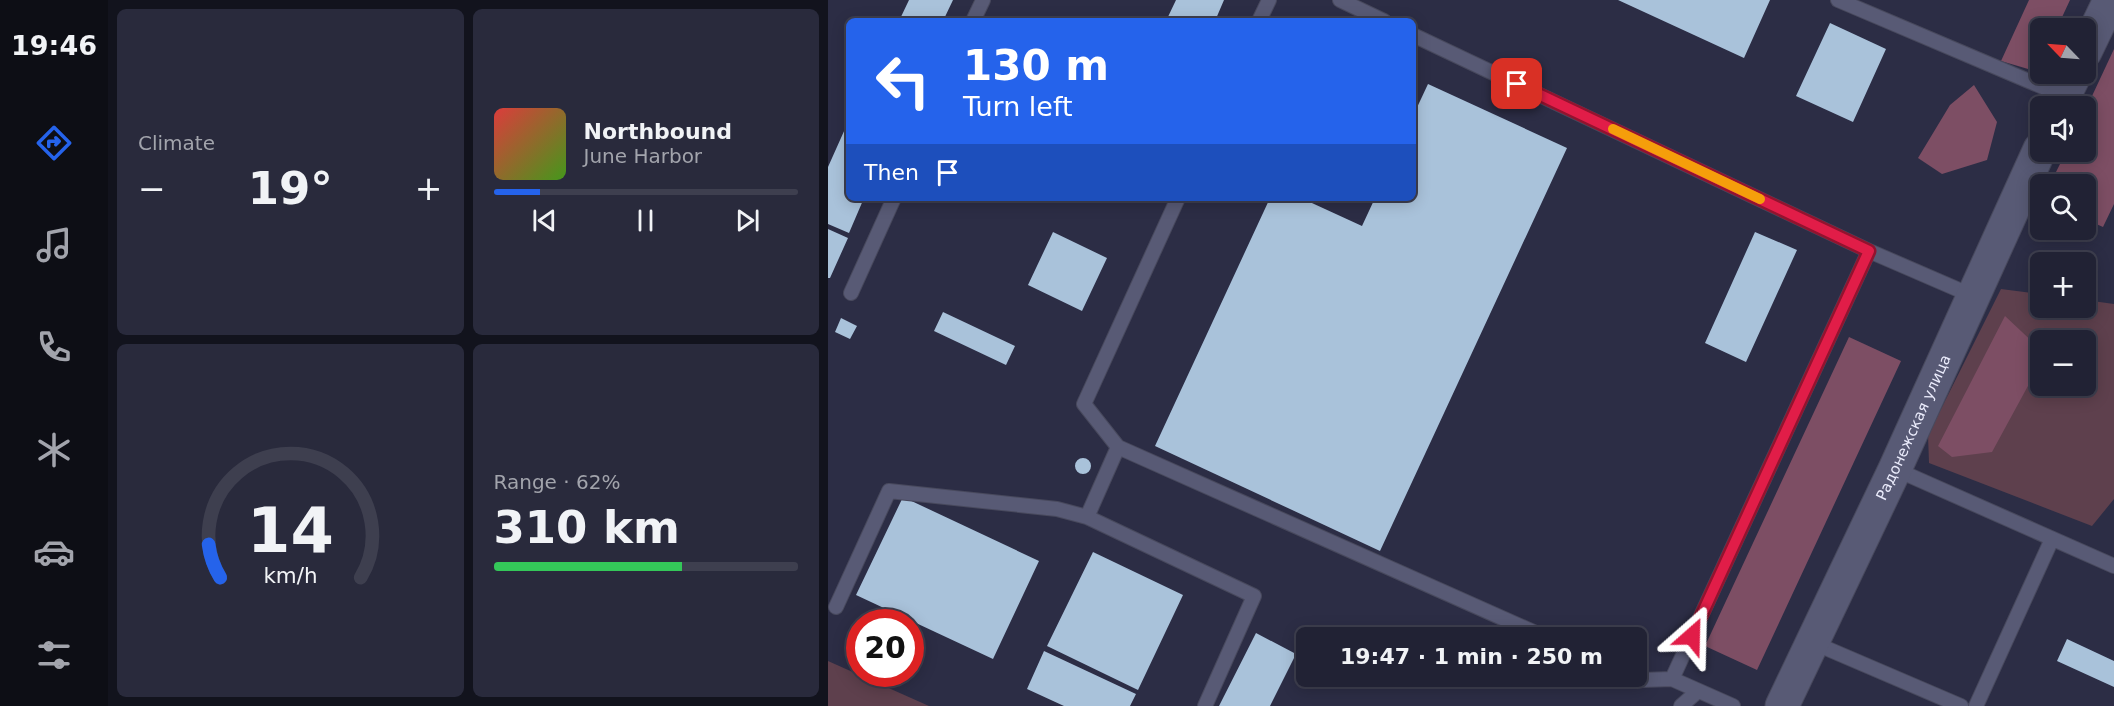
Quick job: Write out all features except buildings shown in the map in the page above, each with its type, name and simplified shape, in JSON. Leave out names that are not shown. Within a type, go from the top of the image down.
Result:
[{"type":"street","points":[[2096,29],[2110,0]]},
{"type":"street","name":"Радонежская улица","points":[[1782,706],[1895,469],[2034,162]]},
{"type":"lane","points":[[974,18],[983,0]]},
{"type":"lane","points":[[1260,18],[1269,0]]},
{"type":"lane","points":[[1340,0],[1378,18]]},
{"type":"lane","points":[[1838,0],[2066,92]]},
{"type":"lane","points":[[1416,36],[1869,251],[1974,296]]},
{"type":"lane","points":[[851,294],[893,201]]},
{"type":"lane","points":[[1177,201],[1084,404],[1118,447],[1522,627]]},
{"type":"lane","points":[[1672,679],[1869,251]]},
{"type":"lane","points":[[1087,517],[1118,447]]},
{"type":"lane","points":[[1895,469],[2114,566]]},
{"type":"lane","points":[[836,607],[889,491],[1058,509],[1087,517],[1254,596],[1205,706]]},
{"type":"lane","points":[[1976,706],[2052,539]]},
{"type":"lane","points":[[1814,643],[1961,706]]},
{"type":"lane","points":[[1647,680],[1672,679],[1732,706]]},
{"type":"lane","points":[[1680,706],[1698,691]]},
{"type":"shaded area","points":[[2029,0],[2070,0],[2062,18],[2030,18],[2030,70],[2001,61]]},
{"type":"shaded area","points":[[2114,49],[2114,204],[2103,227],[2096,224],[2096,174],[2055,174],[2061,162],[2096,162],[2096,96],[2092,96]]},
{"type":"shaded area","points":[[1974,85],[1997,122],[1987,160],[1942,174],[1918,158],[1950,105]]},
{"type":"shaded area","points":[[2001,289],[2030,293],[2030,318],[2096,318],[2096,302],[2114,304],[2114,499],[2092,526],[1929,463],[1928,435]]},
{"type":"shaded area","points":[[2005,316],[2030,339],[2029,384],[1992,452],[1952,457],[1938,446]]},
{"type":"shaded area","points":[[1849,337],[1901,361],[1757,670],[1705,646]]},
{"type":"shaded area","points":[[828,661],[846,669],[846,687],[886,687],[929,706],[828,706]]},
{"type":"slow traffic","points":[[1613,129],[1760,199]]},
{"type":"route","points":[[1517,84],[1869,251],[1692,636]]}]
